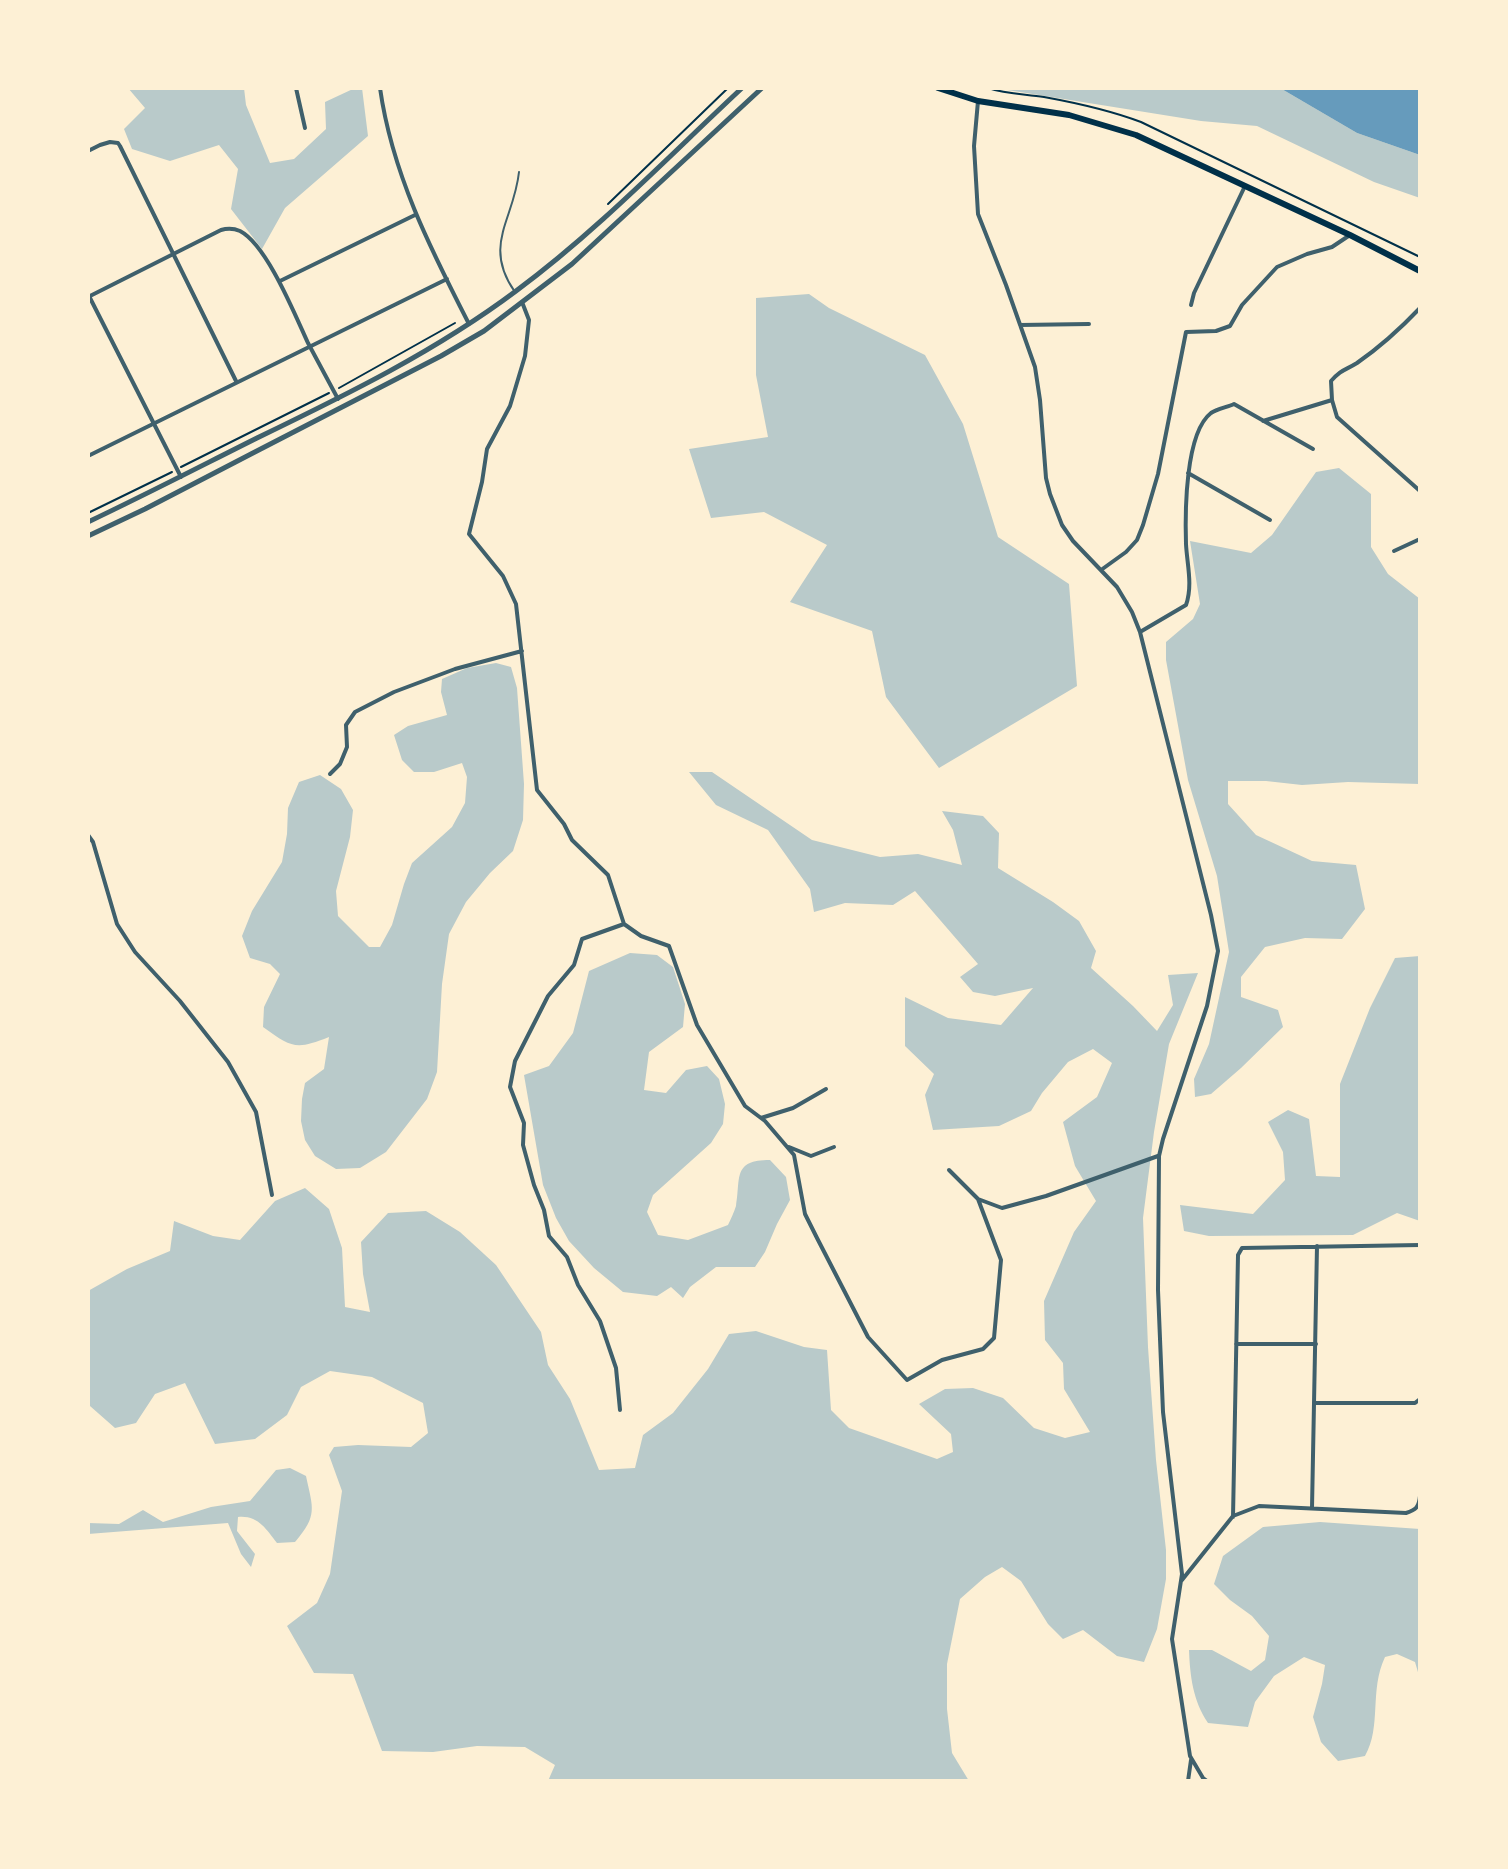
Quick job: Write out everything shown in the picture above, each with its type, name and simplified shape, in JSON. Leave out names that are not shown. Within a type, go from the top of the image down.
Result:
[{"type":"main road","points":[[938,88],[978,101],[1107,124],[1136,135],[1420,271]]},
{"type":"street","points":[[296,88],[305,128]]},
{"type":"street","points":[[380,88],[394,154],[415,215],[468,320]]},
{"type":"street","points":[[88,522],[338,399],[401,365],[515,292],[573,245],[742,88]]},
{"type":"street","points":[[88,536],[187,488],[484,331],[572,264],[762,88]]},
{"type":"street","points":[[978,101],[974,146],[978,214],[1035,367],[1046,478],[1062,525],[1117,587],[1140,632],[1218,951],[1207,1006],[1159,1156],[1158,1290],[1163,1412],[1182,1574],[1172,1639],[1191,1758],[1188,1781]]},
{"type":"street","points":[[88,151],[110,142],[118,143],[237,382]]},
{"type":"street","points":[[1191,305],[1245,186]]},
{"type":"street","points":[[280,281],[415,215]]},
{"type":"street","points":[[187,488],[88,296],[221,230],[238,230],[254,243],[280,281],[338,399]]},
{"type":"street","points":[[1101,570],[1126,552],[1137,540],[1143,525],[1158,474],[1186,332],[1216,331],[1230,326],[1242,305],[1277,267],[1332,247],[1350,235]]},
{"type":"street","points":[[88,456],[447,279]]},
{"type":"street","points":[[515,292],[529,320],[525,356],[510,406],[487,449],[469,534],[503,576],[516,604],[537,790],[564,824],[572,840],[608,875],[624,924],[641,936],[669,946],[697,1025],[745,1106],[761,1118],[794,1155],[805,1214],[868,1337],[907,1380],[942,1360],[983,1349],[994,1338],[1001,1260],[978,1199],[949,1170]]},
{"type":"street","points":[[1420,308],[1388,339],[1354,365],[1339,371],[1331,381],[1337,417],[1420,491]]},
{"type":"street","points":[[1020,325],[1089,324]]},
{"type":"street","points":[[1263,421],[1332,400]]},
{"type":"street","points":[[1140,632],[1186,605],[1190,594],[1186,543],[1188,473],[1198,432],[1211,413],[1234,404],[1313,449]]},
{"type":"street","points":[[1188,473],[1270,520]]},
{"type":"street","points":[[1394,551],[1420,539]]},
{"type":"street","points":[[330,774],[340,764],[347,747],[346,725],[355,712],[394,692],[455,669],[522,651]]},
{"type":"street","points":[[88,835],[93,842],[117,924],[135,952],[180,1001],[228,1062],[256,1112],[272,1195]]},
{"type":"street","points":[[620,1410],[616,1368],[600,1321],[578,1285],[567,1257],[549,1236],[523,1145],[524,1123],[510,1087],[515,1061],[548,996],[574,965],[582,939],[624,924]]},
{"type":"street","points":[[761,1118],[793,1108],[826,1089]]},
{"type":"street","points":[[787,1146],[811,1156],[834,1147]]},
{"type":"street","points":[[978,1199],[1002,1208],[1046,1196],[1159,1156]]},
{"type":"street","points":[[1233,1517],[1238,1255],[1242,1248],[1420,1245]]},
{"type":"street","points":[[1312,1508],[1317,1246]]},
{"type":"street","points":[[1236,1344],[1316,1344]]},
{"type":"street","points":[[1315,1403],[1415,1403],[1420,1399]]},
{"type":"street","points":[[1181,1582],[1233,1517],[1259,1506],[1406,1513],[1415,1510],[1420,1496]]},
{"type":"street","points":[[1191,1758],[1207,1781]]},
{"type":"lane","points":[[515,292],[501,267],[499,250],[518,189],[519,172]]},
{"type":"path","points":[[606,205],[728,88]]},
{"type":"path","points":[[88,513],[468,320]]},
{"type":"shaded area","points":[[128,88],[244,88],[246,105],[270,163],[294,159],[326,129],[325,102],[355,88],[362,88],[368,136],[285,208],[262,249],[231,209],[238,169],[219,145],[170,161],[132,149],[124,129],[145,108]]},
{"type":"shaded area","points":[[995,88],[1280,88],[1357,133],[1420,155],[1420,198],[1374,182],[1257,126],[1201,121]]},
{"type":"shaded area","points":[[809,294],[829,308],[925,355],[963,424],[998,537],[1069,584],[1077,686],[939,768],[886,697],[872,631],[790,602],[827,545],[764,512],[711,518],[689,449],[768,437],[756,375],[756,298]]},
{"type":"shaded area","points":[[1339,468],[1371,494],[1371,547],[1388,574],[1420,599],[1420,784],[1348,782],[1302,785],[1228,781],[1228,804],[1256,835],[1312,861],[1356,865],[1365,909],[1342,939],[1305,938],[1265,947],[1241,977],[1241,997],[1278,1010],[1283,1027],[1211,1094],[1195,1097],[1194,1079],[1209,1044],[1229,952],[1217,876],[1188,780],[1166,660],[1166,642],[1193,619],[1200,604],[1190,541],[1251,553],[1272,535],[1316,472]]},
{"type":"shaded area","points":[[496,663],[511,667],[517,688],[524,784],[523,820],[513,851],[466,902],[449,934],[442,984],[437,1072],[427,1099],[386,1152],[360,1168],[336,1169],[315,1156],[305,1140],[301,1121],[305,1083],[324,1069],[329,1037],[294,1045],[263,1027],[264,1007],[280,974],[270,964],[250,958],[242,936],[252,911],[282,862],[288,808],[299,782],[320,775],[341,789],[353,810],[350,837],[336,891],[338,916],[369,947],[380,947],[392,925],[412,863],[452,827],[465,803],[467,777],[462,763],[434,772],[414,772],[402,760],[394,735],[408,726],[447,715],[441,692],[442,679],[467,668]]},
{"type":"shaded area","points":[[689,772],[712,772],[812,840],[880,857],[918,854],[962,865],[953,830],[942,811],[983,816],[999,833],[998,868],[1079,921],[1096,951],[1091,968],[1157,1031],[1173,1005],[1168,975],[1198,973],[1169,1044],[1143,1218],[1148,1347],[1166,1550],[1166,1579],[1157,1629],[1144,1662],[1117,1656],[1083,1630],[1063,1639],[1048,1624],[1021,1581],[1002,1567],[985,1577],[960,1599],[947,1664],[947,1709],[952,1753],[969,1781],[548,1781],[555,1765],[525,1747],[477,1746],[433,1752],[382,1751],[353,1674],[314,1673],[287,1626],[317,1603],[330,1574],[342,1491],[329,1455],[334,1447],[411,1447],[428,1433],[423,1403],[372,1377],[330,1371],[301,1387],[287,1415],[255,1439],[215,1444],[185,1383],[155,1394],[136,1423],[115,1428],[88,1407],[88,1291],[127,1269],[170,1251],[174,1221],[213,1236],[240,1240],[275,1201],[305,1188],[329,1209],[342,1248],[345,1307],[370,1312],[361,1242],[388,1213],[426,1211],[460,1232],[496,1265],[541,1332],[548,1365],[570,1399],[599,1470],[635,1468],[643,1435],[673,1413],[708,1369],[729,1334],[756,1331],[804,1347],[827,1350],[831,1410],[849,1428],[937,1459],[953,1452],[951,1434],[919,1404],[945,1389],[973,1388],[1003,1398],[1034,1428],[1065,1438],[1090,1432],[1064,1389],[1063,1363],[1045,1340],[1044,1301],[1074,1232],[1096,1201],[1075,1166],[1063,1122],[1097,1097],[1112,1063],[1093,1049],[1068,1062],[1031,1111],[999,1126],[933,1130],[925,1095],[934,1074],[905,1046],[905,997],[948,1018],[1001,1025],[1033,988],[995,996],[973,992],[960,977],[978,964],[915,891],[893,905],[845,903],[814,912],[810,889],[768,830],[716,805]]},
{"type":"shaded area","points":[[630,953],[657,955],[673,967],[685,1004],[683,1027],[649,1052],[644,1090],[666,1093],[686,1070],[707,1066],[719,1079],[725,1104],[723,1124],[711,1143],[653,1195],[647,1212],[658,1235],[688,1240],[728,1225],[736,1206],[741,1172],[749,1163],[770,1160],[786,1177],[790,1200],[755,1267],[716,1267],[690,1287],[683,1298],[671,1287],[657,1296],[623,1292],[594,1268],[569,1241],[543,1185],[524,1075],[549,1066],[573,1033],[589,971]]},
{"type":"shaded area","points":[[1420,956],[1420,1221],[1397,1213],[1353,1235],[1209,1236],[1184,1231],[1180,1205],[1253,1214],[1285,1180],[1283,1152],[1268,1122],[1288,1110],[1309,1119],[1316,1176],[1340,1177],[1340,1084],[1370,1008],[1395,958]]},
{"type":"shaded area","points":[[290,1468],[306,1476],[312,1504],[310,1518],[295,1542],[277,1543],[256,1521],[238,1517],[237,1531],[255,1554],[251,1567],[241,1554],[228,1523],[88,1534],[88,1523],[119,1524],[143,1510],[163,1522],[211,1507],[250,1501],[276,1470]]},
{"type":"shaded area","points":[[1320,1522],[1420,1529],[1420,1679],[1415,1662],[1397,1654],[1385,1657],[1380,1670],[1370,1745],[1365,1756],[1338,1761],[1321,1742],[1313,1717],[1325,1665],[1304,1657],[1274,1676],[1255,1702],[1248,1727],[1208,1723],[1196,1697],[1189,1660],[1189,1650],[1212,1650],[1251,1671],[1265,1660],[1269,1636],[1252,1616],[1214,1584],[1223,1556],[1263,1527]]},
{"type":"water","points":[[1280,88],[1420,88],[1420,155],[1357,133]]}]
